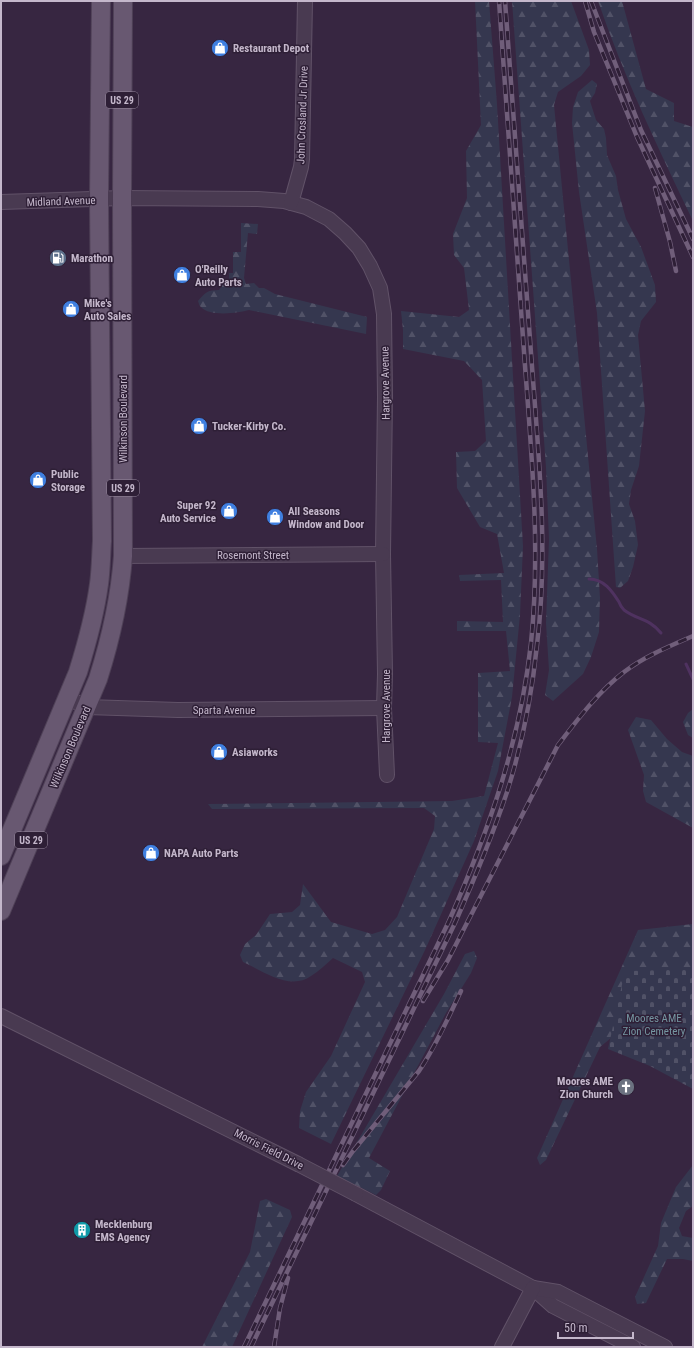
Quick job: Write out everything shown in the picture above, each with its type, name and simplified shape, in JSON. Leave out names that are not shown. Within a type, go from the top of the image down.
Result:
[{"type":"main road","name":"Wilkinson Boulevard","points":[[1,856],[78,672],[87,645],[99,583],[102,541],[99,199],[101,1]]},
{"type":"main road","name":"Wilkinson Boulevard","points":[[1,911],[87,707],[107,651],[120,586],[123,556],[122,1]]},
{"type":"street","name":"John Crosland Jr Drive","points":[[291,204],[301,167],[302,154],[305,1]]},
{"type":"street","name":"Midland Avenue","points":[[1,202],[122,198]]},
{"type":"street","name":"Hargrove Avenue","points":[[122,198],[258,199],[284,201],[306,207],[329,219],[345,233],[359,248],[370,266],[380,288],[384,314],[385,397],[383,554],[386,674],[384,708],[387,775]]},
{"type":"street","name":"Rosemont Street","points":[[123,556],[383,554]]},
{"type":"street","name":"Sparta Avenue","points":[[67,698],[87,707],[178,710],[384,708]]},
{"type":"street","name":"Morris Field Drive","points":[[1,1016],[356,1194],[534,1288],[553,1306],[633,1347]]},
{"type":"street","name":"Morris Field Drive","points":[[534,1288],[558,1292],[665,1347]]},
{"type":"street","points":[[502,1347],[534,1288]]},
{"type":"green space","points":[[475,1],[489,1],[497,104],[523,546],[520,615],[512,697],[498,771],[474,841],[425,950],[331,1144],[299,1128],[300,1111],[306,1092],[331,1056],[365,982],[362,972],[333,958],[320,970],[303,980],[286,981],[243,962],[240,955],[245,944],[256,935],[270,914],[292,912],[300,905],[303,884],[331,922],[372,934],[385,930],[397,917],[434,829],[435,816],[424,808],[212,809],[208,804],[452,801],[484,796],[498,743],[478,742],[478,673],[510,671],[506,631],[457,631],[457,621],[503,622],[501,580],[460,581],[459,575],[504,573],[497,534],[480,527],[457,488],[456,452],[475,451],[486,441],[482,380],[464,361],[403,349],[401,311],[459,317],[469,310],[464,268],[454,255],[453,234],[467,198],[466,151],[481,125]]},
{"type":"green space","points":[[512,1],[571,1],[589,50],[590,65],[581,76],[558,92],[554,105],[597,549],[600,598],[599,632],[591,657],[583,674],[553,701],[545,695],[549,670],[546,623],[549,539],[546,467]]},
{"type":"green space","points":[[598,1],[622,1],[646,89],[674,103],[674,121],[693,127],[693,221],[630,85]]},
{"type":"green space","points":[[592,80],[597,84],[595,93],[590,101],[596,120],[604,129],[607,155],[616,176],[618,190],[626,219],[641,247],[655,285],[656,302],[641,321],[638,335],[645,411],[639,466],[631,490],[629,504],[635,521],[638,545],[628,581],[620,588],[616,587],[597,313],[579,192],[572,123],[573,107],[578,92]]},
{"type":"green space","points":[[241,223],[258,224],[257,234],[248,233],[244,278],[246,284],[254,283],[259,288],[264,288],[275,294],[367,317],[366,334],[249,310],[231,313],[217,313],[200,307],[198,301],[205,294],[209,291],[219,290],[224,283],[229,283],[229,273],[233,273],[233,252],[241,252]]},
{"type":"green space","points":[[693,709],[693,738],[688,735],[683,722],[688,713]]},
{"type":"green space","points":[[636,717],[651,720],[667,739],[682,752],[693,756],[693,828],[646,802],[643,791],[644,775],[628,730]]},
{"type":"green space","points":[[693,924],[693,990],[622,1029],[600,1047],[546,1160],[540,1165],[537,1158],[638,930]]},
{"type":"green space","points":[[474,951],[477,958],[471,973],[446,1013],[369,1158],[390,1171],[381,1190],[376,1195],[337,1176],[444,994],[465,954]]},
{"type":"green space","name":"Moores AME Zion Cemetery","points":[[693,969],[693,1089],[650,1066],[608,1049],[623,980],[631,971]]},
{"type":"green space","points":[[693,1165],[693,1206],[686,1211],[679,1228],[682,1236],[693,1238],[693,1261],[683,1259],[667,1259],[646,1303],[637,1304],[635,1297],[658,1246],[661,1223],[676,1187]]},
{"type":"green space","points":[[266,1199],[290,1210],[292,1217],[232,1347],[202,1347],[250,1252],[260,1201]]},
{"type":"waterway","points":[[589,579],[603,583],[607,586],[624,610],[652,624],[661,633]]},
{"type":"waterway","points":[[686,664],[693,679]]},
{"type":"railway","points":[[244,1347],[464,887],[490,819],[501,785],[511,750],[526,680],[534,607],[534,498],[499,1]]},
{"type":"railway","points":[[251,1347],[469,891],[507,792],[522,738],[529,701],[535,663],[540,609],[542,572],[541,499],[537,426],[505,1]]},
{"type":"railway","points":[[585,1],[594,32],[637,137],[693,257]]},
{"type":"railway","points":[[591,1],[641,130],[693,239]]},
{"type":"railway","points":[[655,188],[670,242],[676,271]]},
{"type":"railway","points":[[423,1001],[448,960],[558,745],[597,697],[624,672],[649,656],[693,636]]},
{"type":"railway","points":[[343,1165],[419,1071],[436,1042],[461,991]]},
{"type":"railway","points":[[274,1347],[280,1308],[288,1278]]},
{"type":"place","name":"Restaurant Depot","points":[[220,48]]},
{"type":"place","name":"Marathon","points":[[58,258]]},
{"type":"place","name":"O'Reilly Auto Parts","points":[[182,275]]},
{"type":"place","name":"Mike's Auto Sales","points":[[71,309]]},
{"type":"place","name":"Tucker-Kirby Co.","points":[[199,426]]},
{"type":"place","name":"Public Storage","points":[[38,480]]},
{"type":"place","name":"Super 92 Auto Service","points":[[229,511]]},
{"type":"place","name":"All Seasons Window and Door","points":[[275,517]]},
{"type":"place","name":"Asiaworks","points":[[219,752]]},
{"type":"place","name":"NAPA Auto Parts","points":[[151,853]]},
{"type":"place","name":"Moores AME Zion Church","points":[[626,1087]]},
{"type":"place","name":"Mecklenburg EMS Agency","points":[[82,1230]]}]
